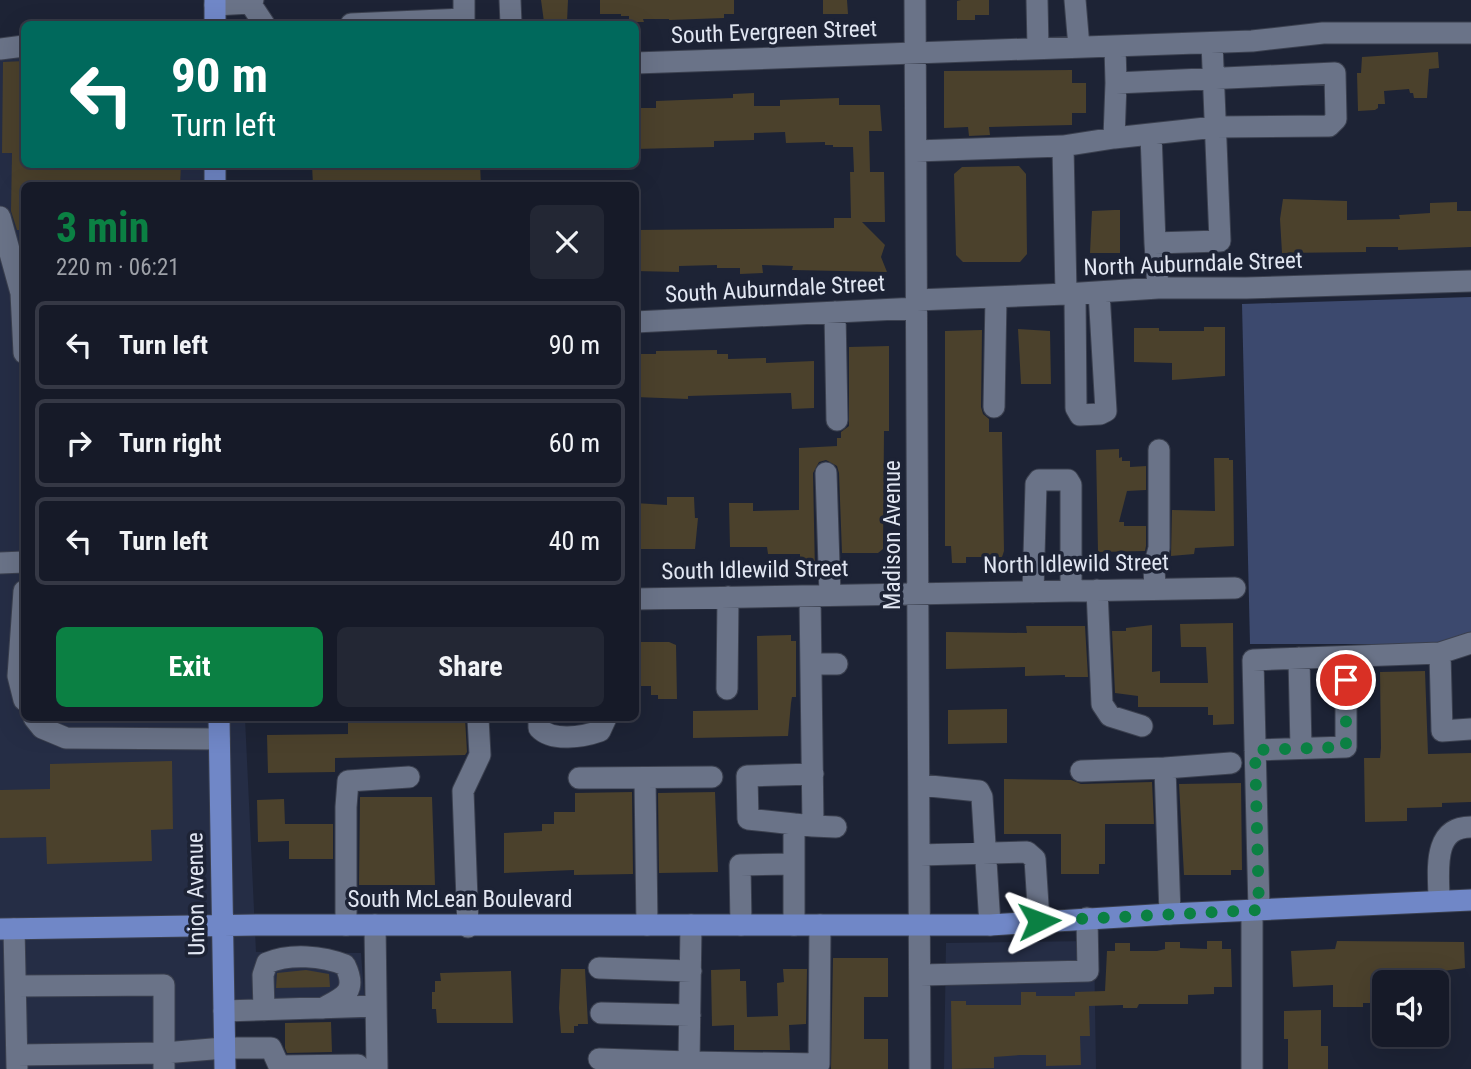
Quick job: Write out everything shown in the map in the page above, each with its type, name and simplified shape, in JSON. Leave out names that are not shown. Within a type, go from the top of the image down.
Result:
[{"type":"main road","name":"Union Avenue","points":[[219,721],[224,1058]]},
{"type":"main road","name":"South McLean Boulevard","points":[[7,929],[346,925],[990,925],[1471,900]]},
{"type":"street","points":[[510,0],[511,21]]},
{"type":"street","name":"Madison Avenue","points":[[915,0],[920,1069]]},
{"type":"street","points":[[1037,0],[1038,48]]},
{"type":"street","points":[[1075,0],[1079,47]]},
{"type":"street","points":[[215,10],[251,2],[262,21]]},
{"type":"street","points":[[389,21],[464,15]]},
{"type":"street","name":"South Evergreen Street","points":[[639,63],[1212,43],[1323,33],[1471,33]]},
{"type":"street","points":[[1155,243],[1220,241],[1212,43]]},
{"type":"street","points":[[0,49],[21,46]]},
{"type":"street","points":[[1114,138],[1115,46]]},
{"type":"street","points":[[916,151],[1063,146],[1215,127],[1329,126],[1336,119],[1335,73],[1116,83]]},
{"type":"street","points":[[1151,134],[1158,288]]},
{"type":"street","points":[[1063,146],[1076,408],[1080,415],[1106,411],[1099,292]]},
{"type":"street","points":[[0,217],[21,293]]},
{"type":"street","name":"North Auburndale Street","points":[[917,304],[996,296],[1158,288],[1471,281]]},
{"type":"street","points":[[994,407],[996,296]]},
{"type":"street","name":"South Auburndale Street","points":[[639,322],[835,312],[917,304]]},
{"type":"street","points":[[835,312],[837,420]]},
{"type":"street","points":[[1155,589],[1154,568],[1159,548],[1159,450]]},
{"type":"street","points":[[794,925],[793,864],[813,774],[811,664],[820,596],[826,473]]},
{"type":"street","points":[[1032,592],[1036,484],[1039,480],[1068,480],[1071,485],[1071,591]]},
{"type":"street","points":[[0,563],[21,562]]},
{"type":"street","name":"North Idlewild Street","points":[[918,593],[1235,587]]},
{"type":"street","points":[[1097,590],[1102,704],[1110,716],[1142,726]]},
{"type":"street","name":"South Idlewild Street","points":[[639,598],[918,593]]},
{"type":"street","points":[[727,689],[728,597]]},
{"type":"street","points":[[21,634],[18,676],[21,688]]},
{"type":"street","points":[[1252,1069],[1255,910],[1253,660],[1440,653],[1471,643]]},
{"type":"street","points":[[1440,653],[1442,731],[1471,729]]},
{"type":"street","points":[[1255,750],[1346,747],[1346,657]]},
{"type":"street","points":[[1299,658],[1301,748]]},
{"type":"street","points":[[811,664],[837,664]]},
{"type":"street","points":[[36,721],[42,729],[66,738],[169,728],[219,739]]},
{"type":"street","points":[[468,926],[463,791],[480,755],[478,721]]},
{"type":"street","points":[[539,721],[539,728],[553,737],[600,731],[605,721]]},
{"type":"street","points":[[1081,771],[1231,763]]},
{"type":"street","points":[[1165,768],[1170,914]]},
{"type":"street","points":[[813,774],[747,776],[748,819],[836,827]]},
{"type":"street","points":[[579,778],[712,776]]},
{"type":"street","points":[[346,925],[348,781],[409,777]]},
{"type":"street","points":[[645,778],[647,925]]},
{"type":"street","points":[[920,785],[979,791],[982,797],[990,925]]},
{"type":"street","points":[[1439,901],[1439,850],[1446,837],[1456,830],[1471,827]]},
{"type":"street","points":[[920,855],[1027,852],[1035,859],[1039,921]]},
{"type":"street","points":[[741,925],[740,865],[793,864]]},
{"type":"street","points":[[920,975],[1088,971],[1087,918]]},
{"type":"street","points":[[7,929],[16,986],[17,1062],[224,1058],[271,1048],[279,1066],[368,1067],[376,1006],[375,925]]},
{"type":"street","points":[[689,1062],[691,925]]},
{"type":"street","points":[[599,1059],[819,1064],[820,925]]},
{"type":"street","points":[[264,1010],[263,975],[267,964],[277,959],[328,958],[345,965],[351,978],[350,989],[343,997],[323,1008]]},
{"type":"street","points":[[599,968],[691,971]]},
{"type":"street","points":[[16,986],[164,985],[164,1061]]},
{"type":"street","points":[[224,1011],[376,1006]]},
{"type":"street","points":[[601,1013],[690,1014]]},
{"type":"shaded area","points":[[21,51],[21,168],[220,168],[221,182],[21,182],[21,721],[245,721],[256,952],[361,953],[366,1019],[235,1021],[233,1069],[0,1069],[0,53]]},
{"type":"shaded area","points":[[1471,297],[1471,634],[1444,644],[1250,644],[1242,304]]},
{"type":"shaded area","points":[[1094,941],[1096,1069],[944,1069],[946,943]]},
{"type":"building","points":[[541,0],[568,0],[567,21],[544,21]]},
{"type":"building","points":[[600,0],[734,0],[734,14],[724,14],[724,18],[643,19],[644,22],[639,22],[629,21],[629,16],[621,14],[600,14]]},
{"type":"building","points":[[823,0],[847,0],[848,14],[823,14]]},
{"type":"building","points":[[989,0],[989,15],[975,15],[975,20],[957,20],[957,1]]},
{"type":"building","points":[[1438,52],[1439,68],[1429,69],[1427,98],[1414,98],[1409,89],[1384,91],[1385,104],[1378,104],[1375,110],[1358,111],[1357,73],[1361,73],[1362,57]]},
{"type":"building","points":[[21,61],[21,168],[181,168],[180,182],[21,182],[21,230],[17,230],[11,211],[12,153],[2,153],[3,62]]},
{"type":"building","points":[[1072,70],[1072,83],[1086,83],[1086,113],[1072,113],[1072,125],[989,127],[990,135],[969,136],[968,127],[944,128],[944,71]]},
{"type":"building","points":[[754,93],[754,106],[780,106],[780,100],[839,98],[839,105],[880,105],[882,131],[869,131],[870,172],[884,172],[885,222],[862,222],[885,245],[881,257],[887,272],[792,270],[793,266],[762,265],[763,273],[740,274],[740,268],[717,268],[717,265],[679,266],[679,272],[639,271],[639,230],[834,228],[834,218],[851,218],[850,172],[854,172],[853,147],[833,147],[825,145],[825,142],[786,143],[785,132],[754,133],[754,140],[714,141],[714,147],[639,149],[639,108],[656,108],[656,101],[733,98],[733,94]]},
{"type":"building","points":[[1019,166],[1026,174],[1027,254],[1020,262],[963,262],[956,255],[954,174],[962,167]]},
{"type":"building","points":[[312,168],[480,168],[481,182],[313,182]]},
{"type":"building","points":[[1283,199],[1347,201],[1347,220],[1400,219],[1399,215],[1430,213],[1430,203],[1457,202],[1457,211],[1471,211],[1471,247],[1398,250],[1398,247],[1366,247],[1366,252],[1282,253],[1280,219]]},
{"type":"building","points":[[1120,210],[1120,253],[1090,253],[1092,211]]},
{"type":"building","points":[[1204,327],[1225,327],[1225,376],[1172,380],[1172,363],[1134,362],[1134,328],[1204,331]]},
{"type":"building","points":[[1018,329],[1050,331],[1051,384],[1021,384]]},
{"type":"building","points":[[982,330],[981,407],[983,414],[989,419],[989,432],[1002,432],[1004,551],[1002,557],[966,557],[966,563],[952,563],[951,546],[945,546],[945,331]]},
{"type":"building","points":[[889,346],[889,431],[884,431],[883,549],[878,553],[842,553],[839,473],[837,466],[826,460],[819,462],[813,473],[815,573],[800,573],[800,554],[768,554],[767,547],[730,547],[729,503],[753,503],[753,511],[799,510],[799,448],[837,446],[837,438],[841,438],[841,432],[849,426],[849,347]]},
{"type":"building","points":[[717,350],[717,354],[728,354],[728,359],[766,358],[766,363],[814,361],[814,408],[792,409],[791,393],[688,396],[688,399],[639,397],[639,354],[656,354],[656,351]]},
{"type":"building","points":[[1119,449],[1119,458],[1122,457],[1122,461],[1130,461],[1130,467],[1146,466],[1146,490],[1127,491],[1119,522],[1124,522],[1124,526],[1146,526],[1145,551],[1098,552],[1096,450]]},
{"type":"building","points":[[1214,458],[1233,460],[1234,546],[1195,548],[1194,554],[1171,556],[1172,510],[1215,511]]},
{"type":"building","points":[[667,497],[694,497],[695,518],[698,518],[695,549],[639,549],[639,503],[667,505]]},
{"type":"building","points":[[1233,623],[1234,724],[1213,725],[1213,715],[1208,715],[1208,707],[1138,707],[1138,696],[1115,693],[1112,631],[1152,625],[1152,672],[1160,671],[1160,683],[1208,683],[1206,647],[1181,647],[1180,624]]},
{"type":"building","points":[[1026,626],[1085,626],[1088,677],[1025,676],[1025,667],[946,669],[946,632],[1027,633]]},
{"type":"building","points":[[791,635],[791,641],[796,641],[796,697],[792,697],[788,736],[693,738],[693,711],[758,710],[757,636]]},
{"type":"building","points":[[639,642],[669,642],[676,645],[677,699],[658,699],[658,695],[651,695],[651,686],[639,686]]},
{"type":"building","points":[[1425,671],[1428,754],[1471,753],[1471,802],[1442,803],[1442,807],[1407,808],[1407,821],[1365,822],[1364,758],[1380,758],[1381,748],[1380,672]]},
{"type":"building","points":[[1007,709],[1007,743],[948,744],[948,710]]},
{"type":"building","points":[[348,721],[465,721],[467,752],[465,755],[335,758],[335,772],[268,773],[267,735],[348,734]]},
{"type":"building","points":[[172,761],[173,829],[151,830],[152,861],[47,864],[46,837],[0,838],[0,790],[50,789],[50,764]]},
{"type":"building","points":[[1004,779],[1071,780],[1081,784],[1152,782],[1154,824],[1105,824],[1105,864],[1099,864],[1099,874],[1061,874],[1061,834],[1004,834]]},
{"type":"building","points":[[1241,783],[1242,870],[1231,870],[1231,875],[1184,875],[1179,784]]},
{"type":"building","points":[[632,792],[633,874],[574,875],[574,870],[504,873],[504,833],[542,831],[542,824],[554,824],[554,812],[575,812],[575,793]]},
{"type":"building","points":[[715,792],[718,872],[659,873],[658,793]]},
{"type":"building","points":[[360,797],[432,797],[435,885],[359,885]]},
{"type":"building","points":[[284,799],[285,824],[333,824],[333,859],[289,859],[289,841],[258,842],[257,800]]},
{"type":"building","points":[[1207,941],[1222,941],[1222,949],[1231,949],[1232,987],[1214,987],[1214,994],[1188,995],[1188,1004],[1139,1004],[1137,1008],[1123,1008],[1123,1005],[1089,1006],[1090,1036],[1080,1036],[1081,1065],[1046,1066],[1046,1055],[1020,1055],[994,1057],[994,1068],[952,1069],[951,1001],[966,1001],[966,1005],[1021,1005],[1021,992],[1036,992],[1036,996],[1075,996],[1075,992],[1105,991],[1107,951],[1115,951],[1115,943],[1130,943],[1130,951],[1157,951],[1165,949],[1165,942],[1180,942],[1180,948],[1207,949]]},
{"type":"building","points":[[1337,941],[1464,942],[1465,968],[1372,970],[1370,1003],[1363,1003],[1363,1007],[1333,1007],[1333,985],[1293,987],[1291,951],[1335,949]]},
{"type":"building","points":[[833,958],[888,958],[888,997],[864,997],[864,1039],[888,1039],[888,1069],[831,1069]]},
{"type":"building","points":[[561,969],[585,969],[588,1024],[574,1026],[574,1033],[561,1033]]},
{"type":"building","points":[[740,969],[740,981],[746,981],[747,1017],[778,1016],[777,983],[784,982],[783,969],[807,969],[806,1024],[789,1025],[790,1050],[734,1050],[734,1025],[712,1026],[711,970]]},
{"type":"building","points":[[306,970],[329,974],[330,987],[276,988],[277,973]]},
{"type":"building","points":[[511,971],[513,1023],[437,1023],[436,1009],[432,1009],[432,992],[435,992],[435,981],[441,981],[440,973]]},
{"type":"building","points":[[1321,1010],[1321,1046],[1328,1046],[1328,1069],[1288,1069],[1284,1011]]},
{"type":"building","points":[[331,1022],[332,1052],[287,1053],[285,1023]]},
{"type":"route","points":[[1039,921],[1259,910],[1255,750],[1346,747],[1346,680]]}]
